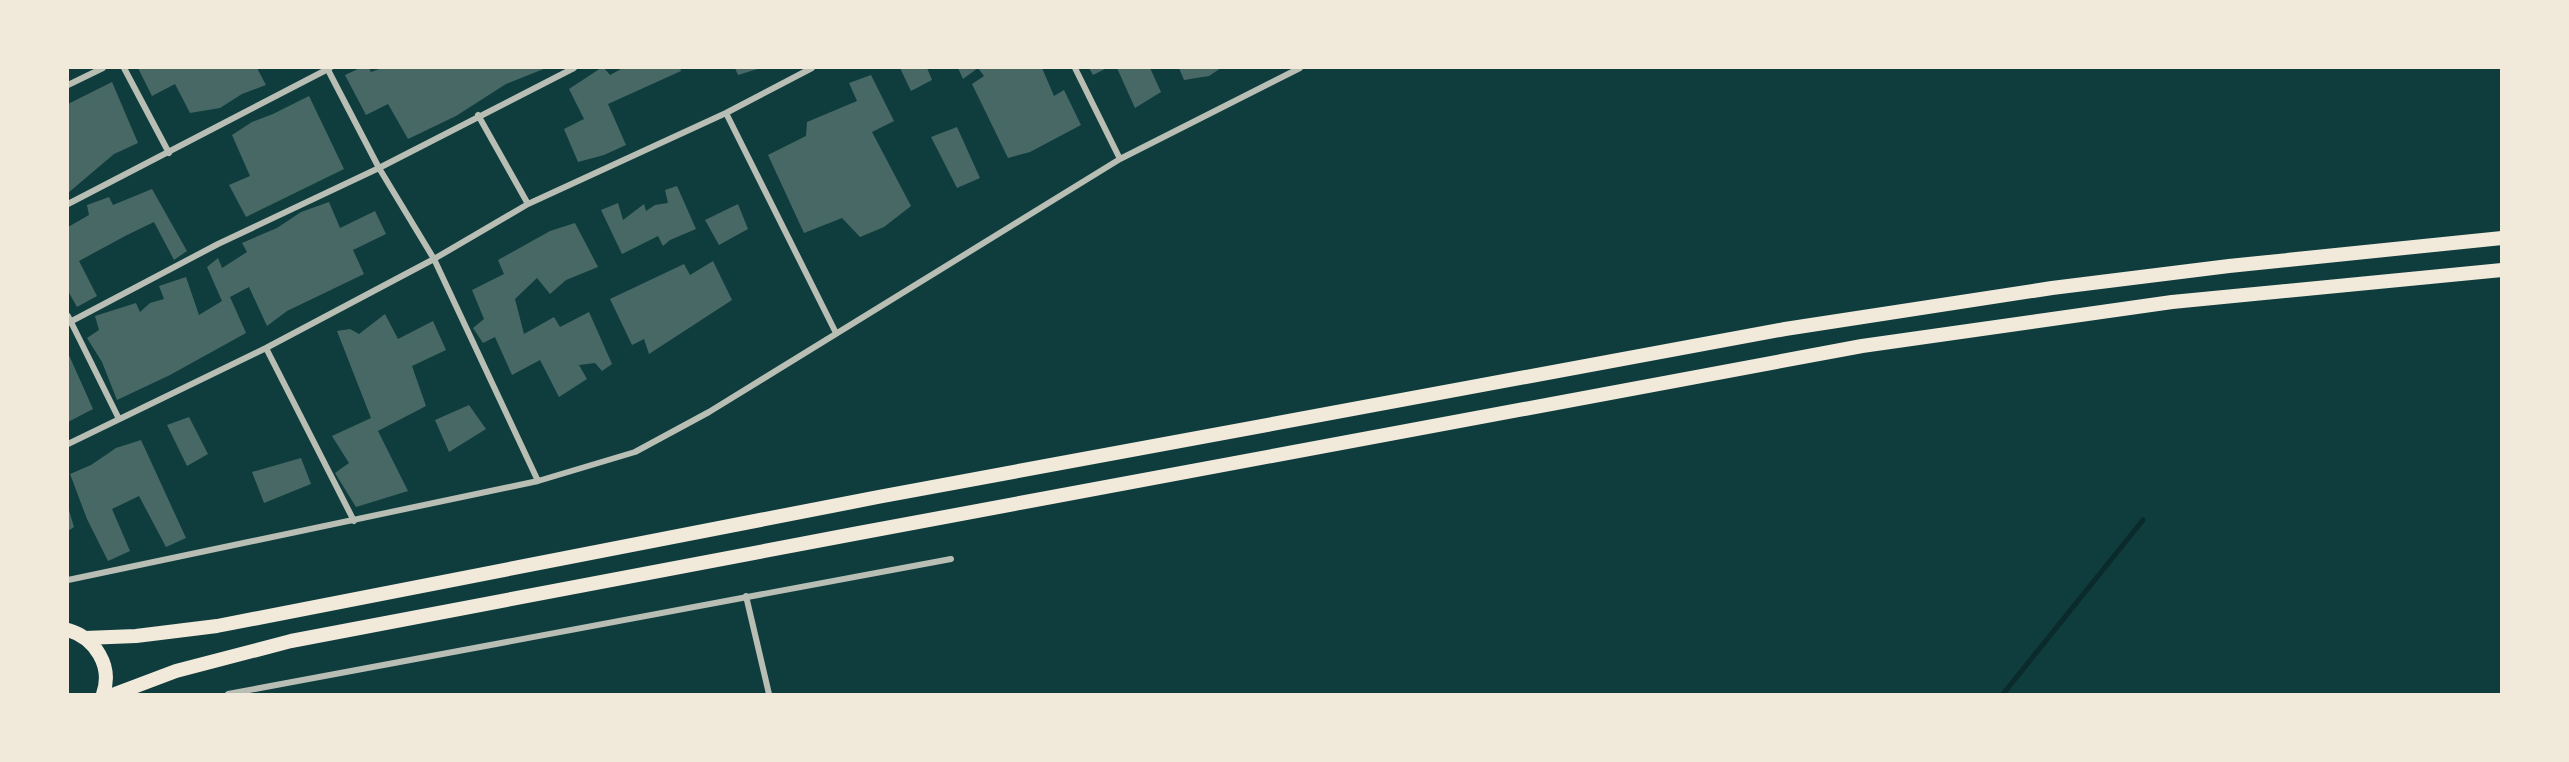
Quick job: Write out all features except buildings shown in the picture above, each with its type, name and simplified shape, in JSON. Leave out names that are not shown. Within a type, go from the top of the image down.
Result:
[{"type":"highway","points":[[85,638],[144,635],[217,626],[878,497],[1785,329],[1941,304],[2259,262],[2502,238]]},
{"type":"highway","points":[[116,694],[176,671],[291,641],[859,532],[1862,346],[2172,302],[2502,270]]},
{"type":"highway","points":[[68,630],[85,638],[100,655],[105,666],[106,678],[103,694]]},
{"type":"street","points":[[68,85],[103,68]]},
{"type":"street","points":[[124,68],[169,153]]},
{"type":"street","points":[[68,204],[329,68],[379,168],[434,259],[538,481]]},
{"type":"street","points":[[119,419],[68,320],[218,244],[379,168],[478,115],[574,68]]},
{"type":"street","points":[[68,444],[266,348],[434,259],[528,204],[726,112],[813,68]]},
{"type":"street","points":[[1075,68],[1120,159]]},
{"type":"street","points":[[68,580],[538,481],[635,452],[709,412],[1120,159],[1300,68]]},
{"type":"street","points":[[726,112],[836,333]]},
{"type":"street","points":[[478,115],[528,204]]},
{"type":"street","points":[[266,348],[354,521]]},
{"type":"street","points":[[228,694],[951,559]]},
{"type":"street","points":[[746,596],[769,694]]},
{"type":"waterway","points":[[2003,694],[2143,520]]}]
